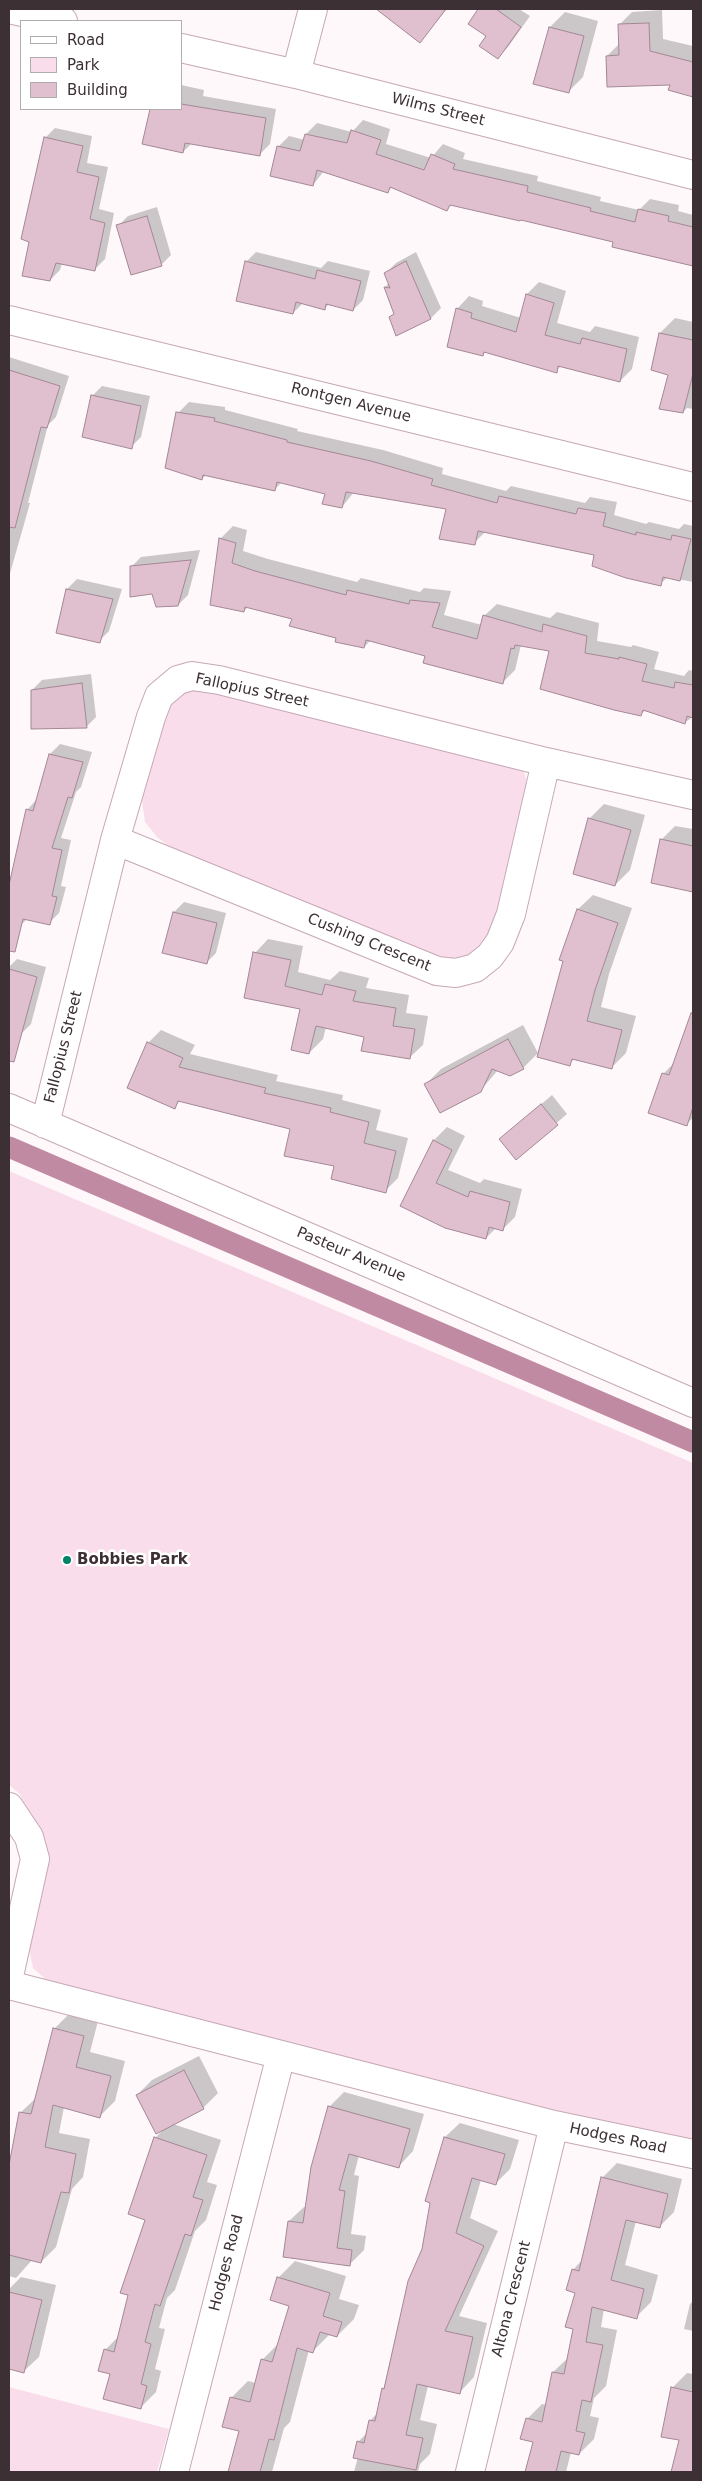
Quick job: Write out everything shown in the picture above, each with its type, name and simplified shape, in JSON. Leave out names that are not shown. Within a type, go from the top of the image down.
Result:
[{"type":"street","points":[[9,9],[58,20]]},
{"type":"street","points":[[296,74],[313,9]]},
{"type":"street","name":"Wilms Street","points":[[182,48],[296,74],[693,175]]},
{"type":"street","name":"Rontgen Avenue","points":[[9,320],[693,487]]},
{"type":"street","name":"Fallopius Street","points":[[45,1124],[115,840],[151,716],[159,696],[171,685],[192,676],[219,680],[546,762],[693,795]]},
{"type":"street","name":"Cushing Crescent","points":[[115,840],[437,971],[456,973],[475,968],[490,956],[500,942],[511,914],[546,762]]},
{"type":"street","name":"Pasteur Avenue","points":[[9,1108],[693,1400]]},
{"type":"street","points":[[9,1807],[25,1829],[34,1850],[33,1875],[9,1976]]},
{"type":"street","name":"Hodges Road","points":[[9,1985],[554,2125],[693,2154]]},
{"type":"street","name":"Hodges Road","points":[[174,2472],[281,2054]]},
{"type":"street","name":"Altona Crescent","points":[[470,2472],[554,2125]]},
{"type":"green space","points":[[194,684],[523,769],[530,791],[493,941],[469,962],[432,960],[170,847],[157,837],[145,822],[142,801],[163,703]]},
{"type":"green space","points":[[9,1171],[693,1463],[693,2148],[52,1985],[33,1968],[27,1940],[37,1841],[20,1794],[9,1785]]},
{"type":"green space","points":[[9,2387],[169,2429],[157,2472],[9,2472]]},
{"type":"building","points":[[376,9],[446,9],[420,43]]},
{"type":"building","points":[[478,9],[496,9],[521,27],[498,59],[479,46],[486,36],[468,24]]},
{"type":"building","points":[[649,23],[650,51],[693,62],[693,97],[668,90],[670,85],[607,87],[606,56],[619,55],[618,24]]},
{"type":"building","points":[[549,27],[584,36],[569,93],[533,84]]},
{"type":"building","points":[[182,104],[266,118],[260,156],[185,143],[183,153],[142,144],[150,110],[182,110]]},
{"type":"building","points":[[351,130],[381,140],[376,154],[424,170],[431,154],[455,164],[453,169],[528,186],[527,192],[591,208],[590,211],[635,222],[638,209],[669,216],[668,221],[693,227],[693,266],[612,247],[613,242],[521,220],[450,205],[447,211],[390,187],[388,193],[317,170],[313,186],[270,176],[277,146],[300,151],[305,134],[347,143]]},
{"type":"building","points":[[44,137],[83,146],[77,172],[99,177],[90,219],[105,223],[95,271],[56,263],[50,281],[22,276],[29,242],[21,239]]},
{"type":"building","points":[[147,216],[162,266],[131,275],[116,225]]},
{"type":"building","points":[[245,261],[315,279],[317,270],[361,281],[353,311],[326,304],[325,310],[296,302],[293,314],[236,301]]},
{"type":"building","points":[[406,261],[431,319],[396,336],[389,317],[394,314],[384,287],[390,288],[384,273]]},
{"type":"building","points":[[526,294],[554,303],[545,335],[580,344],[582,338],[627,349],[620,382],[558,366],[557,373],[484,352],[483,356],[447,347],[456,308],[472,313],[471,318],[516,332]]},
{"type":"building","points":[[659,333],[693,340],[693,374],[683,413],[659,409],[668,375],[651,370]]},
{"type":"building","points":[[9,370],[60,386],[47,428],[41,427],[15,528],[9,527]]},
{"type":"building","points":[[91,395],[141,406],[132,449],[82,437]]},
{"type":"building","points":[[176,412],[215,418],[214,421],[287,440],[287,442],[371,461],[433,479],[431,485],[497,503],[499,496],[576,514],[578,508],[606,513],[603,526],[636,535],[636,532],[671,540],[672,535],[691,539],[680,581],[663,577],[661,586],[626,578],[592,566],[594,555],[478,531],[475,545],[439,539],[446,509],[346,492],[342,508],[322,504],[325,494],[277,482],[275,491],[203,475],[202,480],[165,468]]},
{"type":"building","points":[[219,538],[236,543],[232,563],[255,571],[346,595],[347,590],[409,604],[410,600],[440,603],[432,627],[477,639],[483,615],[542,632],[543,624],[587,636],[585,653],[619,659],[619,657],[647,664],[642,681],[674,688],[675,682],[693,685],[693,718],[687,716],[685,724],[643,710],[641,716],[540,689],[549,651],[515,645],[514,649],[511,648],[503,684],[423,663],[425,656],[366,640],[364,648],[335,642],[336,638],[289,626],[292,619],[245,607],[244,612],[210,605]]},
{"type":"building","points":[[191,560],[178,606],[156,607],[152,594],[130,597],[130,566]]},
{"type":"building","points":[[66,589],[113,599],[100,643],[56,633]]},
{"type":"building","points":[[82,683],[87,728],[31,729],[31,690]]},
{"type":"building","points":[[49,754],[83,762],[72,798],[68,797],[52,848],[62,850],[52,896],[57,897],[50,925],[23,919],[15,952],[9,951],[9,885],[26,809],[33,811]]},
{"type":"building","points":[[588,818],[631,830],[615,886],[573,874]]},
{"type":"building","points":[[660,839],[693,846],[693,892],[651,883]]},
{"type":"building","points":[[577,909],[618,923],[595,990],[587,1021],[622,1030],[612,1069],[572,1059],[570,1066],[537,1057],[563,961],[559,960]]},
{"type":"building","points":[[173,912],[217,923],[207,964],[162,953]]},
{"type":"building","points":[[253,952],[291,960],[285,986],[322,995],[325,984],[356,991],[353,1001],[396,1008],[393,1026],[415,1029],[410,1059],[361,1051],[364,1037],[316,1026],[309,1054],[291,1050],[300,1009],[244,998]]},
{"type":"building","points":[[9,969],[37,977],[14,1062],[9,1061]]},
{"type":"building","points":[[691,1013],[693,1013],[693,1107],[687,1126],[648,1113],[662,1073],[669,1075]]},
{"type":"building","points":[[508,1039],[524,1069],[510,1076],[492,1069],[481,1092],[440,1113],[424,1084]]},
{"type":"building","points":[[147,1042],[183,1058],[179,1067],[266,1088],[264,1093],[331,1108],[330,1112],[369,1122],[364,1143],[396,1151],[386,1193],[331,1179],[334,1166],[284,1156],[290,1129],[178,1101],[175,1109],[127,1088]]},
{"type":"building","points":[[541,1104],[558,1125],[516,1160],[499,1139]]},
{"type":"building","points":[[433,1140],[452,1150],[436,1183],[468,1197],[470,1191],[510,1202],[503,1231],[489,1227],[486,1239],[445,1228],[400,1206]]},
{"type":"building","points":[[53,2028],[84,2036],[76,2067],[111,2076],[100,2118],[53,2105],[45,2147],[76,2154],[69,2193],[61,2192],[41,2263],[9,2255],[9,2165],[19,2112],[31,2114]]},
{"type":"building","points":[[184,2070],[204,2109],[156,2134],[136,2095]]},
{"type":"building","points":[[328,2106],[410,2129],[399,2168],[349,2154],[339,2190],[345,2191],[337,2248],[352,2250],[350,2266],[283,2257],[288,2221],[303,2223],[311,2167]]},
{"type":"building","points":[[154,2137],[207,2155],[193,2197],[203,2200],[191,2236],[185,2234],[160,2306],[155,2304],[145,2342],[151,2344],[141,2384],[147,2386],[141,2409],[103,2399],[110,2374],[98,2371],[104,2349],[114,2352],[128,2295],[120,2293],[145,2220],[128,2214]]},
{"type":"building","points":[[444,2137],[505,2154],[496,2185],[472,2178],[456,2233],[484,2246],[445,2331],[473,2337],[460,2394],[417,2384],[406,2435],[423,2438],[416,2470],[353,2458],[357,2441],[364,2443],[369,2420],[375,2421],[408,2281],[422,2249],[430,2203],[425,2201]]},
{"type":"building","points":[[601,2177],[668,2194],[660,2228],[626,2220],[611,2280],[644,2289],[637,2319],[592,2307],[586,2342],[603,2345],[591,2402],[582,2400],[576,2431],[585,2433],[579,2455],[561,2451],[556,2472],[525,2472],[533,2442],[520,2439],[526,2418],[542,2422],[552,2372],[564,2374],[573,2329],[565,2327],[575,2293],[566,2290],[572,2269],[579,2271]]},
{"type":"building","points":[[277,2277],[330,2293],[323,2316],[342,2322],[337,2337],[320,2332],[313,2353],[297,2348],[274,2440],[269,2439],[260,2472],[228,2472],[239,2431],[222,2427],[230,2397],[250,2402],[261,2359],[272,2362],[289,2306],[270,2300]]},
{"type":"building","points":[[9,2292],[42,2300],[24,2373],[9,2369]]},
{"type":"building","points":[[671,2387],[693,2392],[693,2472],[671,2472],[679,2440],[661,2437]]},
{"type":"waterway","points":[[9,1147],[693,1442]]},
{"type":"place","name":"Bobbies Park","points":[[67,1560]]}]
